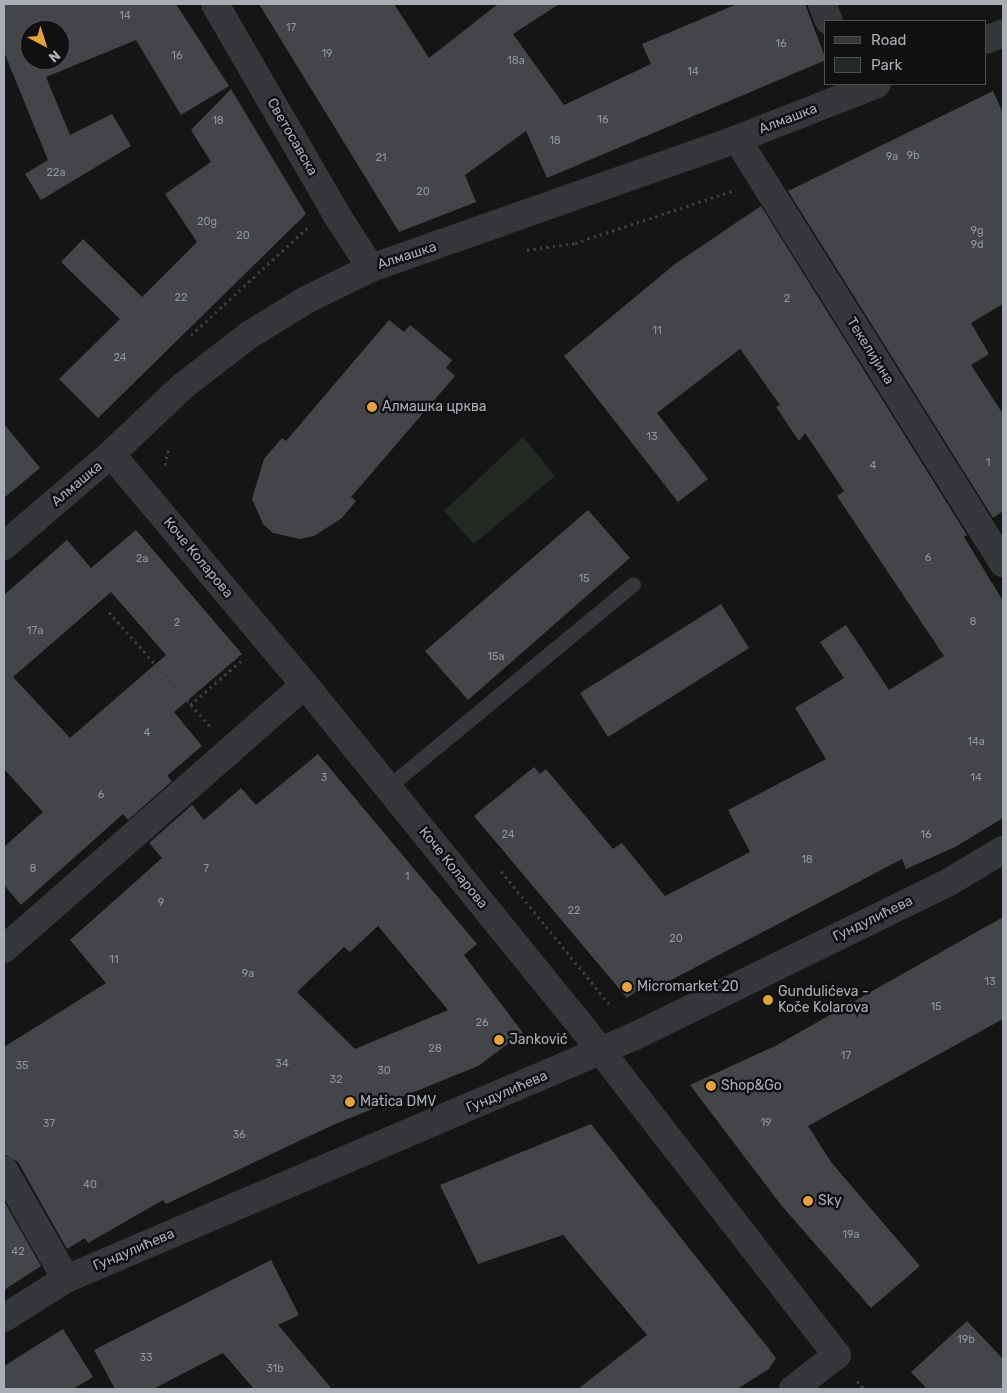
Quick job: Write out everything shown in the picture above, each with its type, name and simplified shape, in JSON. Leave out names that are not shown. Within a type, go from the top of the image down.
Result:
[{"type":"street","name":"Светосавска","points":[[215,4],[336,214],[371,268]]},
{"type":"street","points":[[822,4],[829,20]]},
{"type":"street","points":[[987,40],[1003,33]]},
{"type":"street","name":"Алмашка","points":[[4,546],[111,454],[183,386],[249,335],[371,268],[736,139],[861,87]]},
{"type":"street","name":"Текелијина","points":[[736,139],[1003,564]]},
{"type":"street","name":"Коче Коларова","points":[[111,454],[305,685],[602,1051],[837,1355],[793,1389]]},
{"type":"street","points":[[4,949],[305,685]]},
{"type":"street","name":"Гундулићева","points":[[4,1318],[66,1279],[635,1036],[950,882],[1003,850]]},
{"type":"street","points":[[4,1170],[66,1279]]},
{"type":"lane","points":[[388,787],[633,584]]},
{"type":"path","points":[[518,252],[576,243],[742,188],[760,177]]},
{"type":"path","points":[[183,342],[309,226]]},
{"type":"path","points":[[163,472],[170,442]]},
{"type":"path","points":[[110,612],[230,750]]},
{"type":"path","points":[[190,705],[266,639]]},
{"type":"path","points":[[498,867],[635,1036]]},
{"type":"green space","points":[[523,437],[555,476],[474,544],[444,511]]},
{"type":"building","points":[[4,4],[176,4],[229,86],[181,115],[136,40],[70,67],[70,20],[20,20],[20,70],[63,70],[46,77],[70,135],[112,114],[131,146],[41,200],[25,174],[48,160],[4,52]]},
{"type":"building","points":[[259,4],[394,4],[429,58],[498,4],[559,4],[513,34],[564,105],[651,64],[642,44],[737,4],[805,4],[824,55],[824,61],[547,178],[526,131],[465,175],[476,202],[399,232]]},
{"type":"building","points":[[231,89],[306,214],[98,418],[59,379],[120,319],[61,262],[83,239],[142,297],[197,242],[165,194],[211,162],[191,130]]},
{"type":"building","points":[[993,91],[1003,113],[1003,304],[971,323],[989,354],[971,365],[1003,414],[1003,511],[993,518],[788,191]]},
{"type":"building","points":[[761,206],[967,535],[964,537],[1003,601],[1003,818],[955,847],[906,869],[902,859],[656,988],[650,981],[627,998],[474,816],[534,767],[540,774],[546,769],[613,849],[622,843],[665,896],[750,852],[728,810],[826,759],[795,708],[844,678],[820,642],[846,625],[889,690],[944,656],[837,496],[844,491],[805,433],[799,441],[776,407],[780,405],[740,349],[657,413],[708,479],[678,502],[564,356],[675,264]]},
{"type":"building","name":"Алмашка црква","points":[[389,320],[404,332],[410,325],[452,360],[446,368],[455,376],[351,497],[356,501],[342,518],[314,536],[300,539],[273,533],[263,524],[252,499],[264,459],[282,438],[286,441]]},
{"type":"building","points":[[4,424],[40,468],[4,498]]},
{"type":"building","points":[[588,510],[630,558],[468,700],[425,651]]},
{"type":"building","points":[[136,530],[242,654],[174,712],[202,746],[167,776],[172,781],[128,820],[123,814],[21,905],[4,885],[4,847],[43,812],[4,769],[4,595],[67,540],[91,568]],"holes":[[[111,592],[166,655],[70,738],[13,677]]]},
{"type":"building","points":[[721,604],[749,648],[608,737],[580,693]]},
{"type":"building","points":[[318,754],[477,944],[464,955],[523,1033],[478,1066],[333,1125],[166,1204],[163,1200],[88,1243],[85,1238],[67,1249],[18,1162],[4,1154],[4,1047],[106,983],[70,940],[162,858],[149,843],[192,805],[204,820],[241,788],[256,805]],"holes":[[[378,926],[448,1010],[355,1049],[297,992],[344,947],[350,952]]]},
{"type":"building","points":[[1003,917],[1003,1019],[808,1126],[831,1162],[920,1266],[871,1308],[781,1205],[690,1085],[777,1045]]},
{"type":"building","points":[[591,1124],[776,1358],[769,1369],[737,1389],[578,1389],[647,1335],[563,1235],[478,1264],[440,1185]]},
{"type":"building","points":[[4,1201],[41,1266],[4,1290]]},
{"type":"building","points":[[271,1260],[299,1315],[278,1325],[332,1389],[254,1389],[223,1353],[153,1389],[115,1389],[94,1350]]},
{"type":"building","points":[[967,1321],[1003,1359],[1003,1389],[927,1389],[911,1372]]},
{"type":"building","points":[[63,1329],[93,1377],[73,1389],[4,1389],[4,1366]]},
{"type":"place","name":"Алмашка црква","points":[[372,407]]},
{"type":"place","name":"Micromarket 20","points":[[627,987]]},
{"type":"place","name":"Gundulićeva - Koče Kolarova","points":[[768,1000]]},
{"type":"place","name":"Janković","points":[[499,1040]]},
{"type":"place","name":"Shop&Go","points":[[711,1086]]},
{"type":"place","name":"Matica DMV","points":[[350,1102]]},
{"type":"place","name":"Sky","points":[[808,1201]]}]
